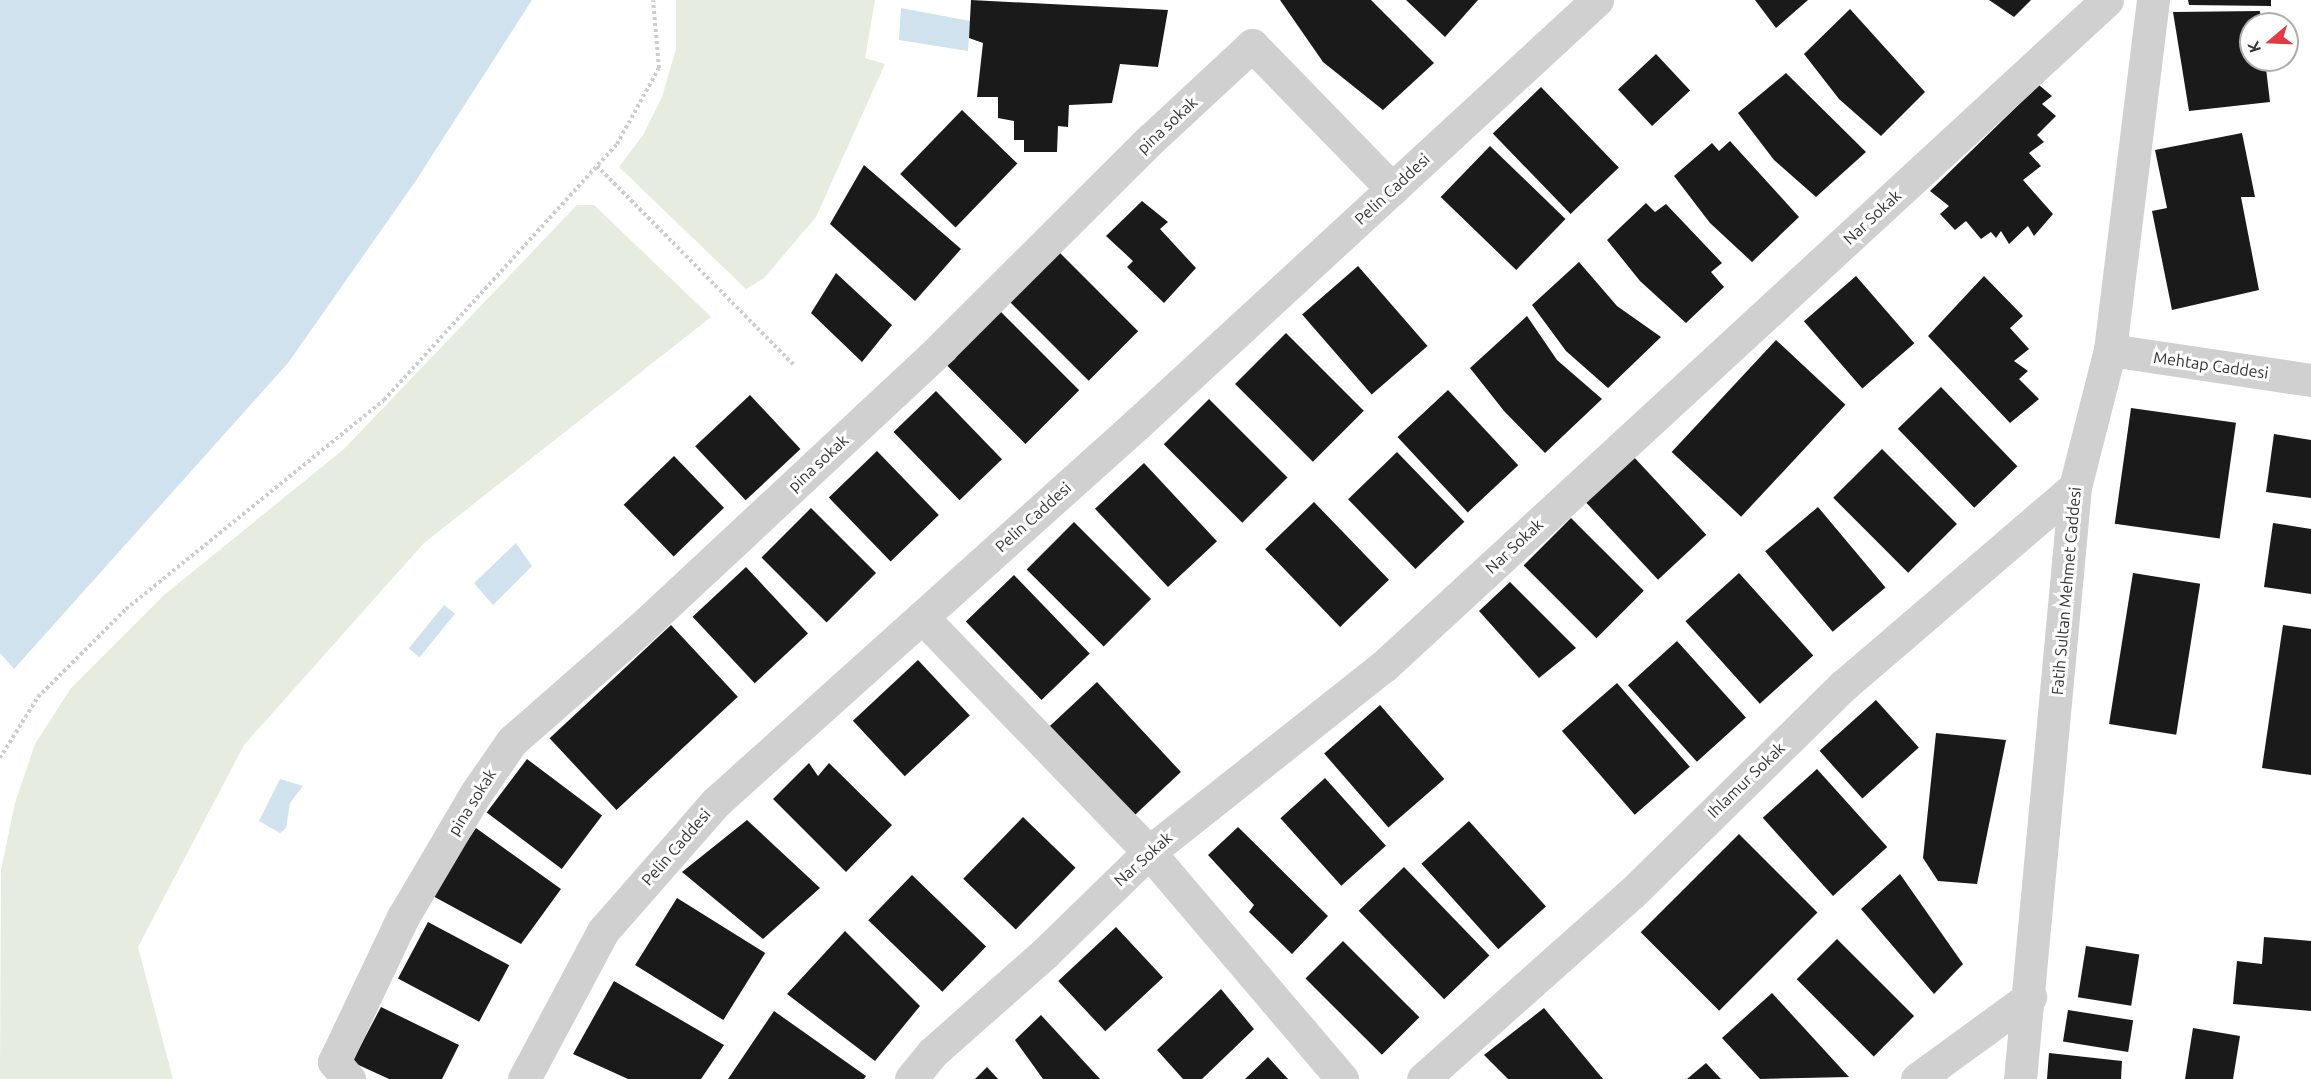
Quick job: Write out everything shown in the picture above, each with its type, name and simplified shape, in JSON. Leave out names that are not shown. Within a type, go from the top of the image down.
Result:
[{"type":"street","name":"Pelin Caddesi","points":[[524,1079],[603,931],[716,802],[922,617],[1597,0]]},
{"type":"street","name":"Nar Sokak","points":[[911,1079],[932,1053],[1046,952],[1149,852],[1384,666],[2107,0]]},
{"type":"street","name":"Fatih Sultan Mehmet Caddesi","points":[[2020,1079],[2030,997],[2075,487],[2110,350],[2153,0]]},
{"type":"street","name":"pina sokak","points":[[349,1079],[334,1062],[403,917],[476,793],[512,741],[657,613],[934,355],[1151,139],[1252,45],[1392,189]]},
{"type":"street","name":"Mehtap Caddesi","points":[[2110,350],[2310,374]]},
{"type":"street","name":"Ihlamur Sokak","points":[[1423,1079],[1631,894],[1844,685],[2075,487]]},
{"type":"street","points":[[922,617],[1149,852],[1342,1079]]},
{"type":"street","points":[[1917,1079],[2030,997]]},
{"type":"path","points":[[0,758],[38,697],[118,617],[384,400],[616,144],[659,68],[652,0]]},
{"type":"path","points":[[597,166],[795,366]]},
{"type":"shaded area","points":[[676,0],[875,0],[865,58],[885,64],[816,217],[764,278],[746,289],[619,167],[643,135],[662,97],[676,49]]},
{"type":"shaded area","points":[[577,205],[594,205],[711,317],[424,543],[244,745],[138,947],[173,1079],[0,1079],[1,870],[15,803],[35,744],[71,688],[164,595],[344,449]]},
{"type":"water","points":[[0,0],[532,0],[415,182],[288,363],[14,669],[0,653]]},
{"type":"water","points":[[901,8],[970,21],[968,51],[899,40]]},
{"type":"water","points":[[516,543],[532,566],[493,605],[474,583]]},
{"type":"water","points":[[444,605],[455,614],[420,657],[409,649]]},
{"type":"water","points":[[280,779],[303,786],[290,803],[286,828],[280,833],[259,821]]},
{"type":"building","points":[[971,0],[1168,10],[1158,67],[1120,64],[1112,103],[1069,105],[1068,127],[1058,126],[1057,152],[1024,152],[1024,140],[1014,140],[1014,121],[998,118],[998,97],[977,97],[983,43],[969,38]]},
{"type":"building","points":[[1280,0],[1371,0],[1434,63],[1383,110],[1323,62]]},
{"type":"building","points":[[1406,0],[1478,0],[1445,37]]},
{"type":"building","points":[[1755,0],[1808,0],[1776,28]]},
{"type":"building","points":[[1989,0],[2031,0],[2014,17]]},
{"type":"building","points":[[2188,0],[2271,0],[2271,6],[2189,5]]},
{"type":"building","points":[[1850,9],[1925,92],[1881,136],[1839,99],[1804,54]]},
{"type":"building","points":[[2260,11],[2239,12],[2239,72],[2266,72],[2270,102],[2189,111],[2173,12]]},
{"type":"building","points":[[1656,54],[1690,91],[1652,126],[1618,89]]},
{"type":"building","points":[[1786,73],[1866,152],[1816,197],[1774,160],[1738,113]]},
{"type":"building","points":[[2039,85],[2052,96],[2042,104],[2056,116],[2037,135],[2044,142],[2029,153],[2041,166],[2023,180],[2053,214],[2034,236],[2028,226],[2009,244],[2001,231],[1996,238],[1991,232],[1981,239],[1966,221],[1955,230],[1940,214],[1949,206],[1930,191]]},
{"type":"building","points":[[1541,87],[1619,168],[1571,214],[1493,134]]},
{"type":"building","points":[[962,110],[1017,163],[956,228],[900,174]]},
{"type":"building","points":[[2242,133],[2255,197],[2241,197],[2259,290],[2172,310],[2152,211],[2167,208],[2155,150]]},
{"type":"building","points":[[1730,141],[1799,217],[1752,262],[1710,223],[1674,176],[1712,143],[1719,151]]},
{"type":"building","points":[[1490,146],[1566,219],[1516,270],[1441,197]]},
{"type":"building","points":[[864,165],[961,249],[915,301],[830,224]]},
{"type":"building","points":[[1142,201],[1168,222],[1160,229],[1196,268],[1164,303],[1127,267],[1133,261],[1106,236]]},
{"type":"building","points":[[1646,203],[1655,212],[1666,204],[1722,263],[1711,272],[1724,287],[1686,323],[1640,281],[1607,240]]},
{"type":"building","points":[[1059,252],[1138,331],[1089,381],[1010,301]]},
{"type":"building","points":[[1579,262],[1617,306],[1661,337],[1608,388],[1566,351],[1532,305]]},
{"type":"building","points":[[1358,266],[1428,346],[1372,395],[1302,315]]},
{"type":"building","points":[[836,273],[892,325],[862,362],[811,313]]},
{"type":"building","points":[[1856,276],[1914,343],[1862,388],[1804,321]]},
{"type":"building","points":[[1984,276],[2023,316],[2010,328],[2029,349],[2014,361],[2028,371],[2019,379],[2039,399],[2010,423],[1928,336]]},
{"type":"building","points":[[1000,311],[1079,390],[1025,444],[946,365]]},
{"type":"building","points":[[1527,316],[1557,360],[1602,399],[1545,453],[1504,411],[1470,368]]},
{"type":"building","points":[[1286,333],[1364,411],[1313,462],[1235,384]]},
{"type":"building","points":[[1776,340],[1845,405],[1741,517],[1672,452]]},
{"type":"building","points":[[1941,387],[2017,466],[1974,508],[1898,429]]},
{"type":"building","points":[[1448,390],[1518,465],[1468,512],[1398,437]]},
{"type":"building","points":[[936,391],[1002,459],[960,500],[894,432]]},
{"type":"building","points":[[750,395],[800,449],[746,500],[695,446]]},
{"type":"building","points":[[1209,399],[1287,477],[1242,523],[1164,444]]},
{"type":"building","points":[[2131,408],[2236,423],[2220,539],[2115,524]]},
{"type":"building","points":[[2274,434],[2311,440],[2311,498],[2266,492]]},
{"type":"building","points":[[1882,449],[1957,524],[1908,573],[1833,498]]},
{"type":"building","points":[[877,451],[939,515],[891,562],[829,498]]},
{"type":"building","points":[[1397,452],[1464,522],[1415,569],[1348,499]]},
{"type":"building","points":[[1632,455],[1706,535],[1658,580],[1584,500]]},
{"type":"building","points":[[674,456],[724,508],[674,556],[624,505]]},
{"type":"building","points":[[1144,463],[1217,541],[1168,587],[1095,509]]},
{"type":"building","points":[[1314,502],[1389,580],[1340,627],[1265,549]]},
{"type":"building","points":[[1818,507],[1885,587],[1833,632],[1765,551]]},
{"type":"building","points":[[811,508],[876,573],[827,623],[762,557]]},
{"type":"building","points":[[1571,518],[1644,591],[1596,638],[1524,565]]},
{"type":"building","points":[[1074,522],[1151,599],[1104,646],[1027,569]]},
{"type":"building","points":[[2273,523],[2311,529],[2311,594],[2264,587]]},
{"type":"building","points":[[746,567],[808,634],[755,683],[693,617]]},
{"type":"building","points":[[1739,573],[1813,655],[1760,704],[1685,621]]},
{"type":"building","points":[[2133,573],[2200,584],[2176,735],[2109,724]]},
{"type":"building","points":[[1014,575],[1090,653],[1042,700],[966,622]]},
{"type":"building","points":[[1510,582],[1576,648],[1539,678],[1479,611]]},
{"type":"building","points":[[671,625],[738,697],[616,810],[550,738]]},
{"type":"building","points":[[2283,625],[2311,629],[2311,775],[2262,768]]},
{"type":"building","points":[[1677,641],[1746,718],[1697,762],[1628,685]]},
{"type":"building","points":[[918,660],[970,716],[905,776],[853,721]]},
{"type":"building","points":[[1097,682],[1181,772],[1132,818],[1048,728]]},
{"type":"building","points":[[1617,683],[1690,767],[1635,815],[1562,731]]},
{"type":"building","points":[[1876,700],[1919,748],[1862,798],[1820,751]]},
{"type":"building","points":[[1380,705],[1444,779],[1388,828],[1324,754]]},
{"type":"building","points":[[1936,733],[2006,740],[1977,884],[1938,881],[1923,858]]},
{"type":"building","points":[[527,759],[602,816],[562,869],[487,813]]},
{"type":"building","points":[[809,763],[818,776],[829,763],[892,825],[846,872],[773,799]]},
{"type":"building","points":[[1817,769],[1887,847],[1833,896],[1763,818]]},
{"type":"building","points":[[1325,778],[1386,846],[1341,886],[1280,818]]},
{"type":"building","points":[[1023,817],[1076,868],[1016,930],[963,879]]},
{"type":"building","points":[[747,820],[820,888],[763,939],[682,872]]},
{"type":"building","points":[[1469,821],[1546,906],[1498,949],[1421,864]]},
{"type":"building","points":[[1238,827],[1328,916],[1292,954],[1249,912],[1254,905],[1208,855]]},
{"type":"building","points":[[476,828],[561,889],[521,944],[431,895]]},
{"type":"building","points":[[1739,834],[1817,912],[1719,1011],[1641,932]]},
{"type":"building","points":[[1404,867],[1489,955],[1444,999],[1359,911]]},
{"type":"building","points":[[1900,874],[1963,964],[1934,994],[1861,909]]},
{"type":"building","points":[[912,875],[986,947],[942,992],[868,920]]},
{"type":"building","points":[[677,898],[765,953],[723,1020],[635,965]]},
{"type":"building","points":[[428,922],[509,965],[479,1022],[398,979]]},
{"type":"building","points":[[1116,927],[1163,977],[1105,1031],[1058,981]]},
{"type":"building","points":[[845,931],[920,1006],[875,1061],[787,994]]},
{"type":"building","points":[[2264,937],[2311,941],[2311,1011],[2233,1004],[2237,961],[2262,964]]},
{"type":"building","points":[[1837,939],[1914,1016],[1874,1056],[1797,979]]},
{"type":"building","points":[[1343,941],[1419,1017],[1382,1055],[1306,978]]},
{"type":"building","points":[[2086,946],[2139,954],[2131,1006],[2078,997]]},
{"type":"building","points":[[614,981],[724,1045],[701,1079],[628,1079],[573,1054]]},
{"type":"building","points":[[1221,989],[1254,1029],[1202,1079],[1183,1079],[1157,1050]]},
{"type":"building","points":[[1772,993],[1849,1077],[1760,1079],[1722,1038]]},
{"type":"building","points":[[381,1007],[459,1045],[442,1079],[389,1079],[352,1062]]},
{"type":"building","points":[[1544,1008],[1603,1079],[1508,1079],[1484,1055]]},
{"type":"building","points":[[2068,1010],[2133,1020],[2128,1052],[2063,1042]]},
{"type":"building","points":[[774,1011],[866,1076],[864,1079],[728,1079]]},
{"type":"building","points":[[1041,1015],[1100,1079],[1043,1079],[1015,1040]]},
{"type":"building","points":[[2193,1028],[2240,1036],[2233,1079],[2185,1079]]},
{"type":"building","points":[[2049,1053],[2122,1061],[2121,1079],[2047,1079]]},
{"type":"building","points":[[1268,1057],[1288,1079],[1245,1079]]},
{"type":"building","points":[[1706,1063],[1721,1079],[1687,1079]]},
{"type":"building","points":[[987,1067],[998,1079],[975,1079]]}]
